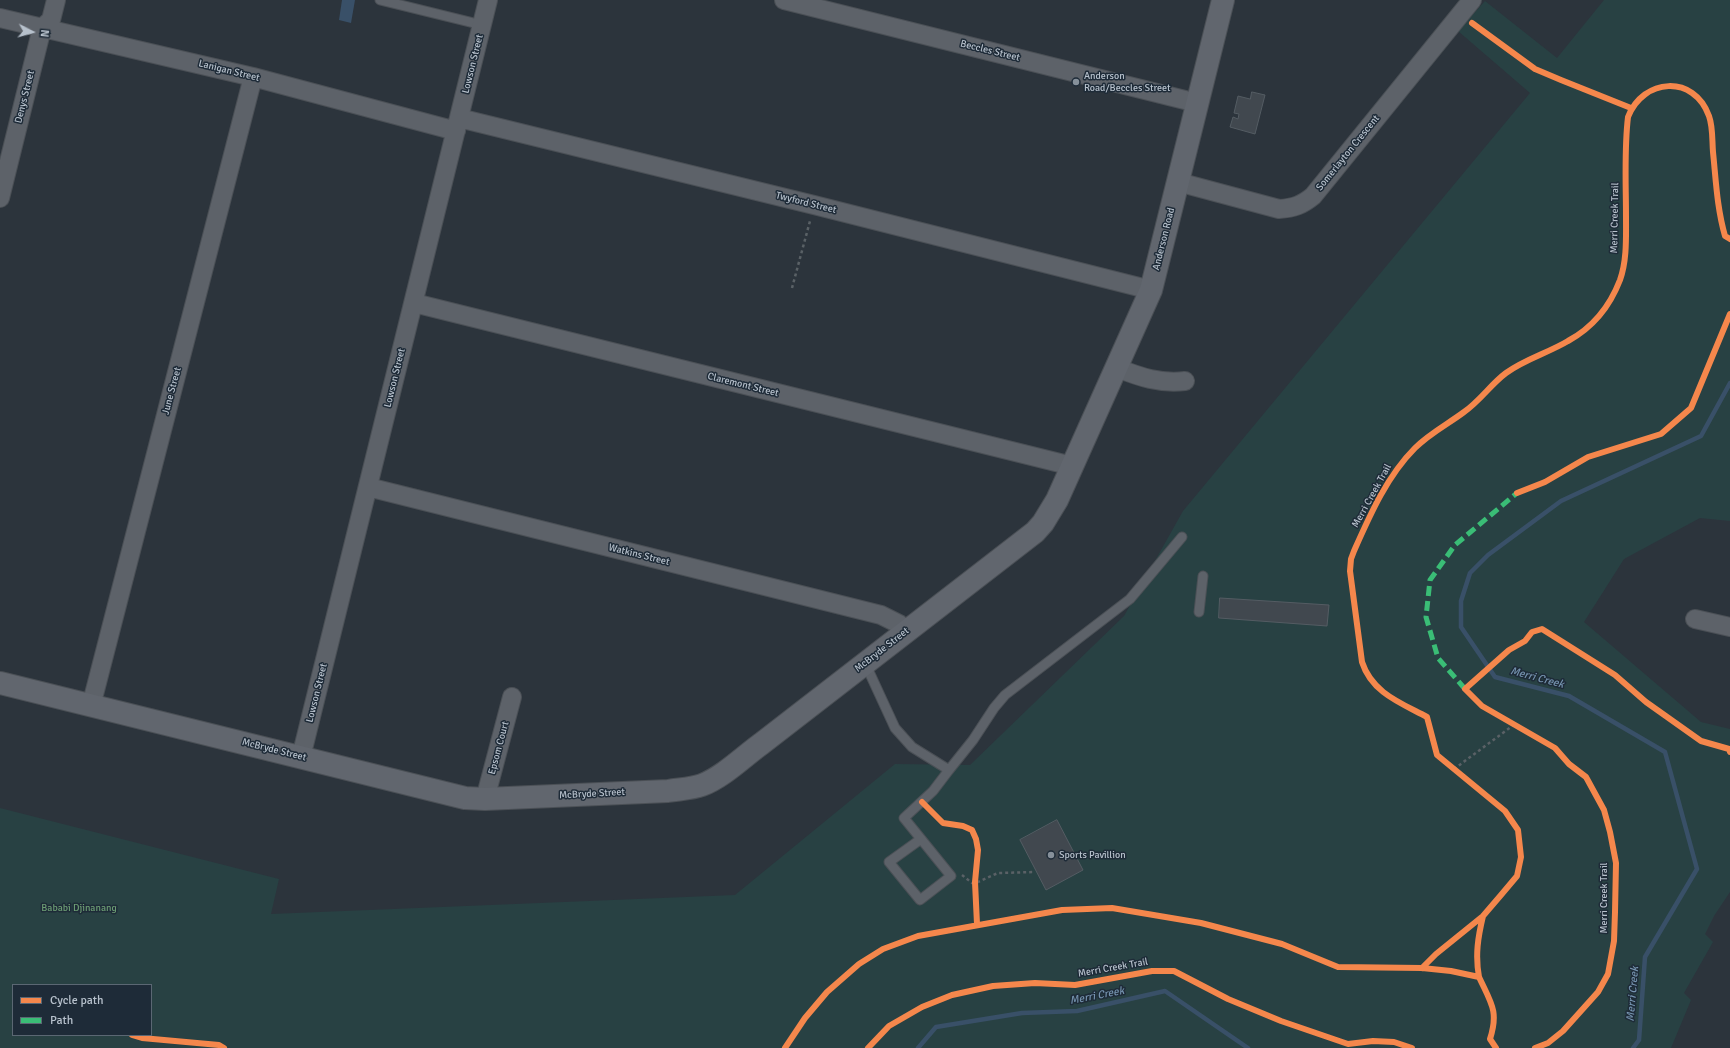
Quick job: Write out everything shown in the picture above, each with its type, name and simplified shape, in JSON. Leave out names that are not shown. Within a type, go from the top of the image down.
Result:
[{"type":"street","name":"Denys Street","points":[[0,198],[42,28],[51,20],[56,0]]},
{"type":"street","name":"Lowson Street","points":[[301,757],[488,0]]},
{"type":"street","name":"Beccles Street","points":[[784,0],[1197,103]]},
{"type":"street","name":"Anderson Road","points":[[1072,466],[1151,290],[1222,0]]},
{"type":"street","name":"Somerlayton Crescent","points":[[1178,182],[1280,209],[1296,207],[1304,204],[1313,196],[1472,0]]},
{"type":"street","name":"Lanigan Street","points":[[0,18],[457,124]]},
{"type":"street","name":"June Street","points":[[91,706],[254,77]]},
{"type":"street","name":"Twyford Street","points":[[457,124],[814,205],[1151,290]]},
{"type":"street","name":"Claremont Street","points":[[414,303],[1072,466]]},
{"type":"street","points":[[1117,368],[1144,378],[1163,382],[1185,382]]},
{"type":"street","name":"McBryde Street","points":[[0,683],[465,798],[485,799],[668,791],[691,788],[704,784],[749,753],[906,630],[1035,532],[1054,505],[1072,466]]},
{"type":"street","name":"Watkins Street","points":[[368,487],[881,615],[894,621],[906,630]]},
{"type":"street","points":[[1695,619],[1730,627]]},
{"type":"street","name":"Epsom Court","points":[[485,799],[512,698]]},
{"type":"lane","points":[[380,0],[482,25]]},
{"type":"lane","points":[[921,839],[889,862],[920,900],[951,876],[904,818],[932,791],[973,740],[994,708],[1005,696],[1130,599],[1182,537]]},
{"type":"lane","points":[[1199,612],[1202,576]]},
{"type":"lane","points":[[865,663],[895,728],[912,747],[949,770]]},
{"type":"path","points":[[792,288],[814,205]]},
{"type":"path","points":[[1454,769],[1512,723],[1521,728]]},
{"type":"path","points":[[1448,764],[1460,774]]},
{"type":"path","points":[[961,874],[972,882],[975,882],[998,874],[1035,872]]},
{"type":"green space","name":"Bababi Djinanang","points":[[1604,0],[1730,0],[1730,521],[1700,518],[1624,559],[1584,622],[1701,722],[1730,729],[1730,892],[1714,916],[1705,934],[1713,942],[1684,993],[1691,1000],[1671,1048],[0,1048],[0,808],[279,879],[271,914],[735,895],[895,764],[970,765],[1124,616],[1183,511],[1530,93],[1458,31],[1485,1],[1557,58]]},
{"type":"water","points":[[342,0],[355,0],[351,23],[339,20]]},
{"type":"building","points":[[1252,92],[1265,95],[1255,134],[1230,127],[1233,117],[1238,119],[1239,114],[1234,113],[1238,96],[1250,99]]},
{"type":"building","points":[[1220,598],[1329,605],[1327,626],[1219,618]]},
{"type":"building","name":"Sports Pavillion","points":[[1057,820],[1083,870],[1046,890],[1020,840]]},
{"type":"waterway","name":"Merri Creek","points":[[1633,1048],[1639,1040],[1645,957],[1697,869],[1665,752],[1569,696],[1495,677],[1461,627],[1461,601],[1470,573],[1488,555],[1561,501],[1701,436],[1730,383]]},
{"type":"waterway","name":"Merri Creek","points":[[918,1048],[936,1027],[1022,1013],[1077,1011],[1165,991],[1248,1048]]},
{"type":"marked path","points":[[1465,689],[1438,658],[1426,617],[1430,580],[1455,545],[1517,493]]},
{"type":"cycle path","points":[[1472,23],[1535,69],[1631,108]]},
{"type":"cycle path","name":"Merri Creek Trail","points":[[1422,968],[1436,954],[1483,916],[1517,876],[1521,857],[1518,830],[1505,811],[1437,755],[1427,717],[1388,696],[1373,682],[1367,673],[1362,662],[1350,571],[1351,559],[1354,551],[1380,496],[1396,471],[1415,448],[1433,433],[1470,408],[1495,382],[1513,368],[1560,345],[1585,330],[1611,299],[1620,280],[1625,257],[1626,154],[1628,117],[1635,104],[1645,94],[1656,88],[1668,86],[1681,88],[1692,93],[1702,102],[1709,116],[1720,215],[1725,236],[1730,239]]},
{"type":"cycle path","points":[[1517,493],[1545,482],[1588,457],[1661,434],[1691,408],[1730,314]]},
{"type":"cycle path","name":"Merri Creek Trail","points":[[1535,1048],[1548,1043],[1563,1031],[1598,992],[1608,974],[1614,941],[1616,863],[1610,832],[1604,810],[1586,777],[1569,764],[1555,748],[1482,706],[1465,689],[1509,650],[1525,641],[1532,632],[1542,629],[1615,675],[1646,702],[1701,741],[1729,749],[1730,752]]},
{"type":"cycle path","points":[[922,802],[943,823],[963,826],[972,830],[976,839],[978,850],[975,882],[977,924]]},
{"type":"cycle path","points":[[785,1048],[805,1018],[827,992],[859,964],[883,949],[918,936],[1062,910],[1112,908],[1201,923],[1282,944],[1338,967],[1422,968],[1451,971],[1479,977],[1494,1014],[1493,1029],[1490,1039],[1496,1048]]},
{"type":"cycle path","points":[[1479,977],[1477,961],[1483,916]]},
{"type":"cycle path","name":"Merri Creek Trail","points":[[868,1048],[889,1026],[922,1007],[952,995],[993,986],[1035,983],[1075,985],[1152,971],[1174,971],[1228,999],[1281,1021],[1348,1044],[1373,1041],[1394,1042],[1412,1048]]},
{"type":"cycle path","points":[[135,1036],[142,1038],[219,1045],[224,1048]]},
{"type":"place","name":"Anderson Road/Beccles Street","points":[[1076,82]]},
{"type":"place","name":"Sports Pavillion","points":[[1051,855]]}]
